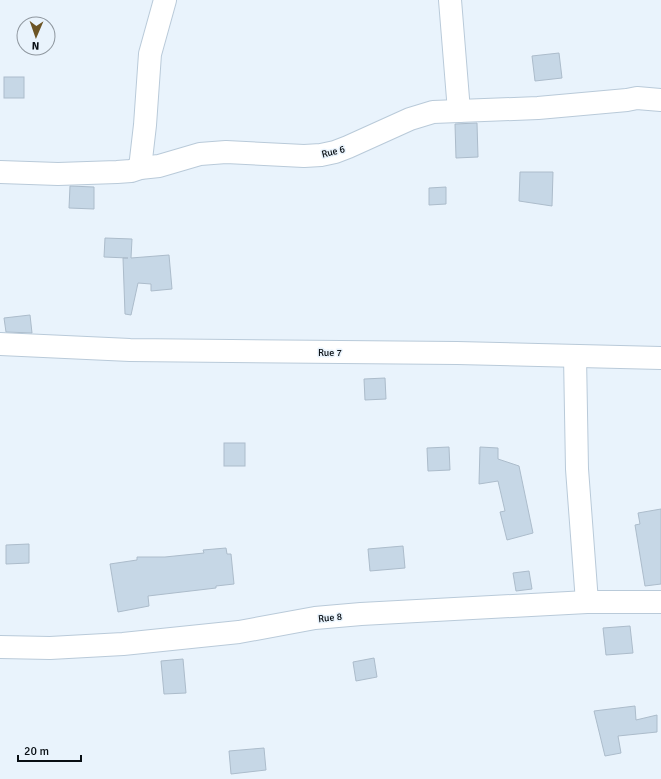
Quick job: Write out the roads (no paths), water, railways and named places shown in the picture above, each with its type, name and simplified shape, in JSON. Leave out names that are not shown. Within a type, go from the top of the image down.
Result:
[{"type":"street","points":[[140,168],[150,54],[165,0]]},
{"type":"street","points":[[450,0],[459,111]]},
{"type":"street","name":"Rue 6","points":[[0,172],[58,174],[132,171],[140,168],[159,166],[200,154],[214,153],[304,156],[321,155],[335,152],[410,119],[433,112],[538,108],[637,98],[661,100]]},
{"type":"street","name":"Rue 7","points":[[0,344],[130,350],[449,353],[661,358]]},
{"type":"street","points":[[575,356],[577,469],[587,602]]},
{"type":"street","name":"Rue 8","points":[[0,647],[50,648],[123,644],[239,632],[315,618],[346,615],[587,602],[661,602]]}]
